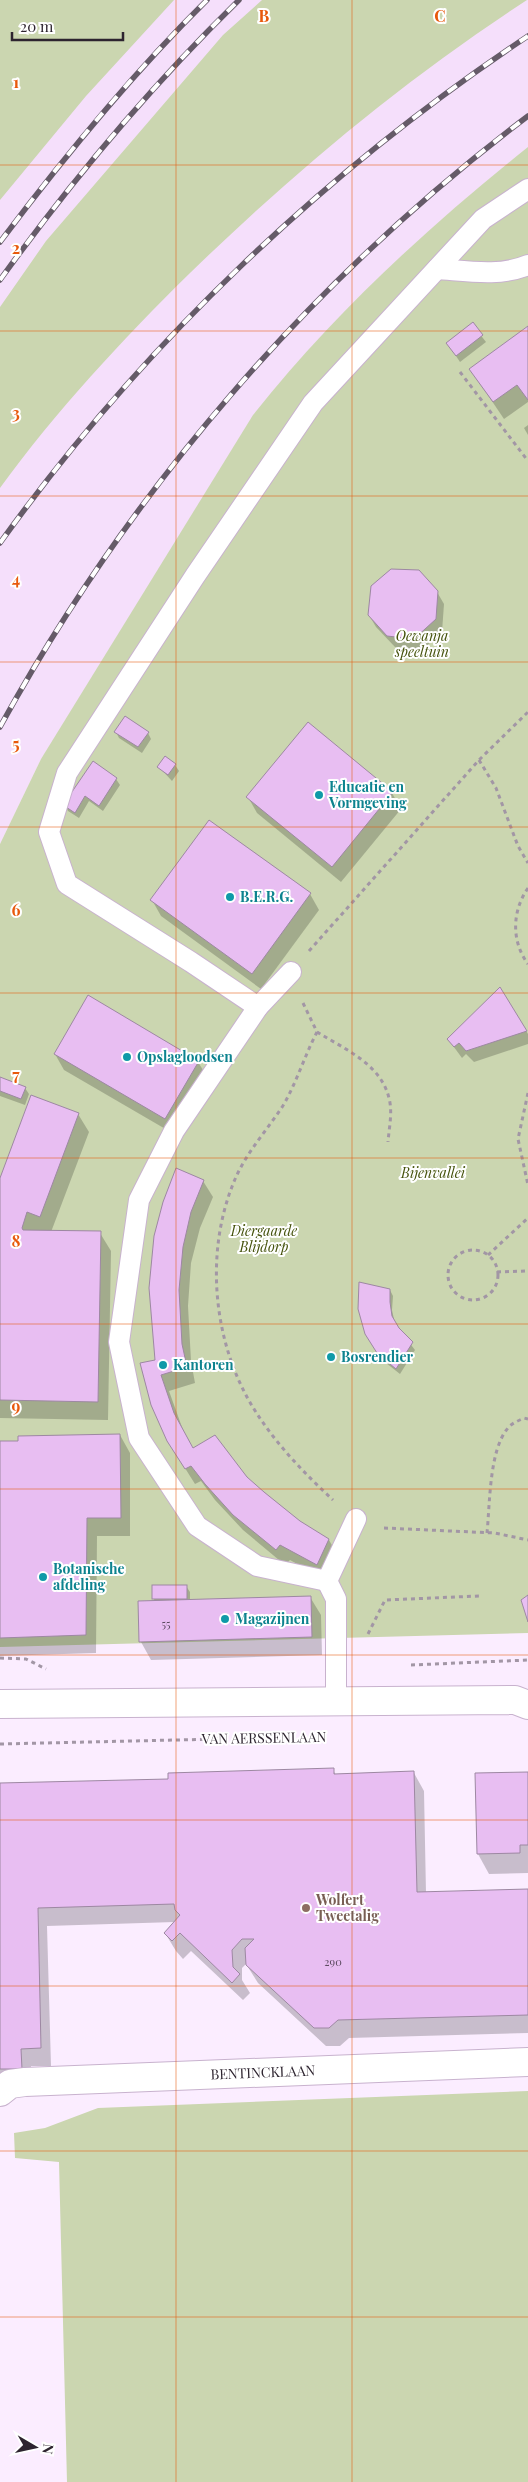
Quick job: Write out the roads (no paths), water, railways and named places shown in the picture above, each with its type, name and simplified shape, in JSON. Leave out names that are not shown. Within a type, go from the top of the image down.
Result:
[{"type":"street","points":[[0,1704],[524,1700]]},
{"type":"street","name":"BENTINCKLAAN","points":[[0,2092],[10,2084],[24,2082],[528,2062]]},
{"type":"lane","points":[[258,1007],[191,962],[67,884],[49,832],[67,773],[195,576],[307,411],[483,219],[528,189]]},
{"type":"lane","points":[[437,270],[501,272],[515,271],[528,265]]},
{"type":"lane","points":[[290,972],[258,1007],[174,1131],[139,1200],[118,1342],[139,1438],[197,1526],[257,1566],[327,1581]]},
{"type":"lane","points":[[327,1581],[356,1519]]},
{"type":"lane","points":[[327,1581],[336,1599],[336,1702]]},
{"type":"railway","points":[[0,242],[99,117],[179,28],[207,0]]},
{"type":"railway","points":[[0,280],[84,170],[144,100],[239,0]]},
{"type":"railway","points":[[0,543],[55,470],[114,399],[176,331],[241,266],[309,204],[380,144],[453,88],[528,36]]},
{"type":"railway","points":[[0,727],[51,639],[107,554],[167,473],[232,394],[300,318],[373,247],[449,179],[528,116]]},
{"type":"place","name":"Educatie en Vormgeving","points":[[319,795]]},
{"type":"place","name":"B.E.R.G.","points":[[230,897]]},
{"type":"place","name":"Opslagloodsen","points":[[127,1057]]},
{"type":"place","name":"Bosrendier","points":[[331,1357]]},
{"type":"place","name":"Kantoren","points":[[163,1365]]},
{"type":"place","name":"Botanische afdeling","points":[[43,1577]]},
{"type":"place","name":"Magazijnen","points":[[225,1619]]},
{"type":"place","name":"Wolfert Tweetalig","points":[[306,1908]]},
{"type":"park label","name":"Oewanja speeltuin","points":[[422,644]]},
{"type":"park label","name":"Bijenvallei","points":[[433,1173]]},
{"type":"park label","name":"Diergaarde Blijdorp","points":[[264,1240]]}]
